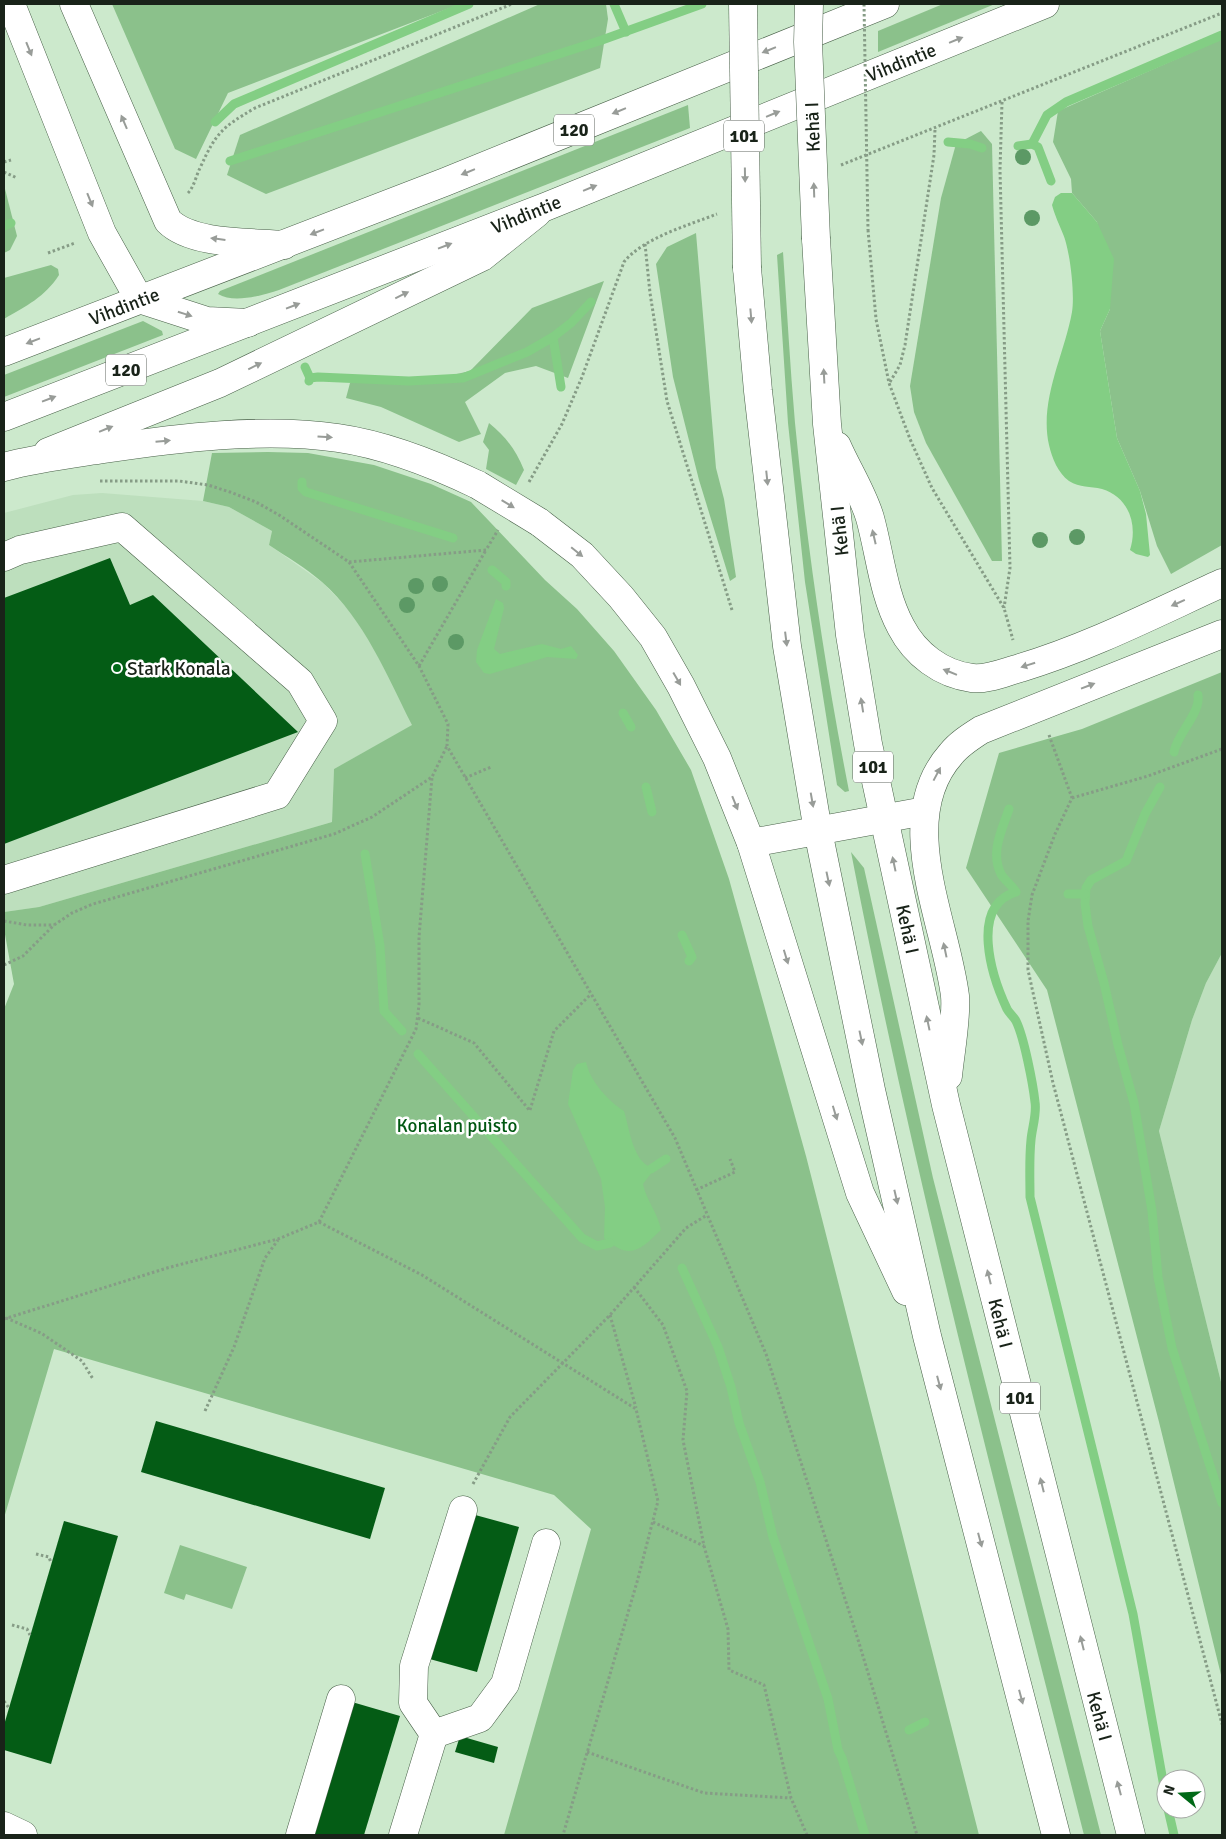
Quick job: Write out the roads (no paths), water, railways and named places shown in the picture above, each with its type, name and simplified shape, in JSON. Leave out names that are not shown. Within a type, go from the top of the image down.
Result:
[{"type":"main road","points":[[11,4],[102,234],[139,299],[207,321],[248,323]]},
{"type":"main road","points":[[74,4],[168,222],[175,229],[200,237],[284,245]]},
{"type":"main road","name":"101","points":[[743,4],[747,268],[758,391],[787,646],[818,831],[872,1090],[927,1336],[1056,1835]]},
{"type":"main road","name":"Kehä I","points":[[809,4],[808,42],[826,424],[850,634],[868,744],[946,1105],[1132,1835]]},
{"type":"main road","name":"Vihdintie","points":[[4,417],[545,207],[1045,4]]},
{"type":"main road","name":"Vihdintie","points":[[4,352],[284,245],[871,6]]},
{"type":"main road","points":[[16,464],[220,382],[482,257],[545,207]]},
{"type":"main road","points":[[826,424],[870,516],[884,581],[900,626],[911,645],[930,661],[945,670],[974,678],[997,675],[1060,656],[1222,583]]},
{"type":"main road","points":[[16,464],[157,441],[224,436],[300,435],[338,438],[390,450],[435,464],[478,485],[538,522],[582,555],[621,597],[653,637],[681,686],[717,758],[751,842],[860,1193],[927,1336]]},
{"type":"main road","points":[[4,557],[20,550],[122,527],[300,682],[323,721],[277,795],[4,880]]},
{"type":"main road","points":[[946,1105],[955,998],[930,883],[925,839],[925,811],[932,785],[944,762],[965,741],[981,730],[1222,634]]},
{"type":"main road","points":[[751,842],[885,820],[925,811]]},
{"type":"main road","points":[[434,1734],[413,1703],[414,1666],[462,1510]]},
{"type":"main road","points":[[434,1734],[480,1718],[504,1684],[546,1543]]},
{"type":"main road","points":[[300,1835],[341,1699]]},
{"type":"main road","points":[[403,1835],[434,1734]]},
{"type":"main road","points":[[4,1826],[23,1835]]},
{"type":"waterway","points":[[215,122],[234,104],[469,4]]},
{"type":"waterway","points":[[614,4],[626,32]]},
{"type":"waterway","points":[[230,161],[602,40],[702,4]]},
{"type":"waterway","points":[[1032,144],[1047,115],[1066,102],[1222,35]]},
{"type":"waterway","points":[[948,142],[970,144],[982,148]]},
{"type":"waterway","points":[[1018,146],[1032,144],[1038,147],[1051,181]]},
{"type":"waterway","points":[[4,226],[11,223]]},
{"type":"waterway","points":[[309,381],[310,378],[318,377],[409,381],[463,378],[527,352],[553,337],[571,323],[591,302]]},
{"type":"waterway","points":[[553,337],[561,387]]},
{"type":"waterway","points":[[305,367],[310,378]]},
{"type":"waterway","points":[[302,482],[302,488],[306,492],[453,538]]},
{"type":"waterway","points":[[492,570],[506,582],[506,586]]},
{"type":"waterway","points":[[1174,752],[1179,738],[1196,709],[1198,695]]},
{"type":"waterway","points":[[623,713],[631,727]]},
{"type":"waterway","points":[[646,787],[652,812]]},
{"type":"waterway","points":[[1160,787],[1145,814],[1126,861],[1091,880],[1086,888],[1085,904],[1088,926],[1134,1103],[1152,1211],[1158,1277],[1172,1348],[1222,1503]]},
{"type":"waterway","points":[[1009,809],[998,841],[997,858],[1001,874],[1016,892],[1002,900],[993,912],[989,927],[988,944],[995,979],[1007,1009],[1019,1028],[1028,1061],[1035,1107],[1030,1147],[1030,1197],[1133,1614],[1161,1769]]},
{"type":"waterway","points":[[365,854],[380,946],[384,1011],[402,1031]]},
{"type":"waterway","points":[[1068,894],[1085,894]]},
{"type":"waterway","points":[[682,935],[692,957],[689,961]]},
{"type":"waterway","points":[[418,1054],[582,1238],[597,1246],[610,1243]]},
{"type":"waterway","points":[[651,1169],[666,1159]]},
{"type":"waterway","points":[[682,1268],[718,1347],[731,1387],[739,1423],[760,1482],[773,1537],[828,1699],[838,1750],[865,1835]]},
{"type":"waterway","points":[[909,1730],[925,1722]]},
{"type":"waterway","points":[[1170,1819],[1174,1835]]},
{"type":"place","name":"Stark Konala","points":[[117,668]]},
{"type":"park label","name":"Konalan puisto","points":[[457,1125]]}]
